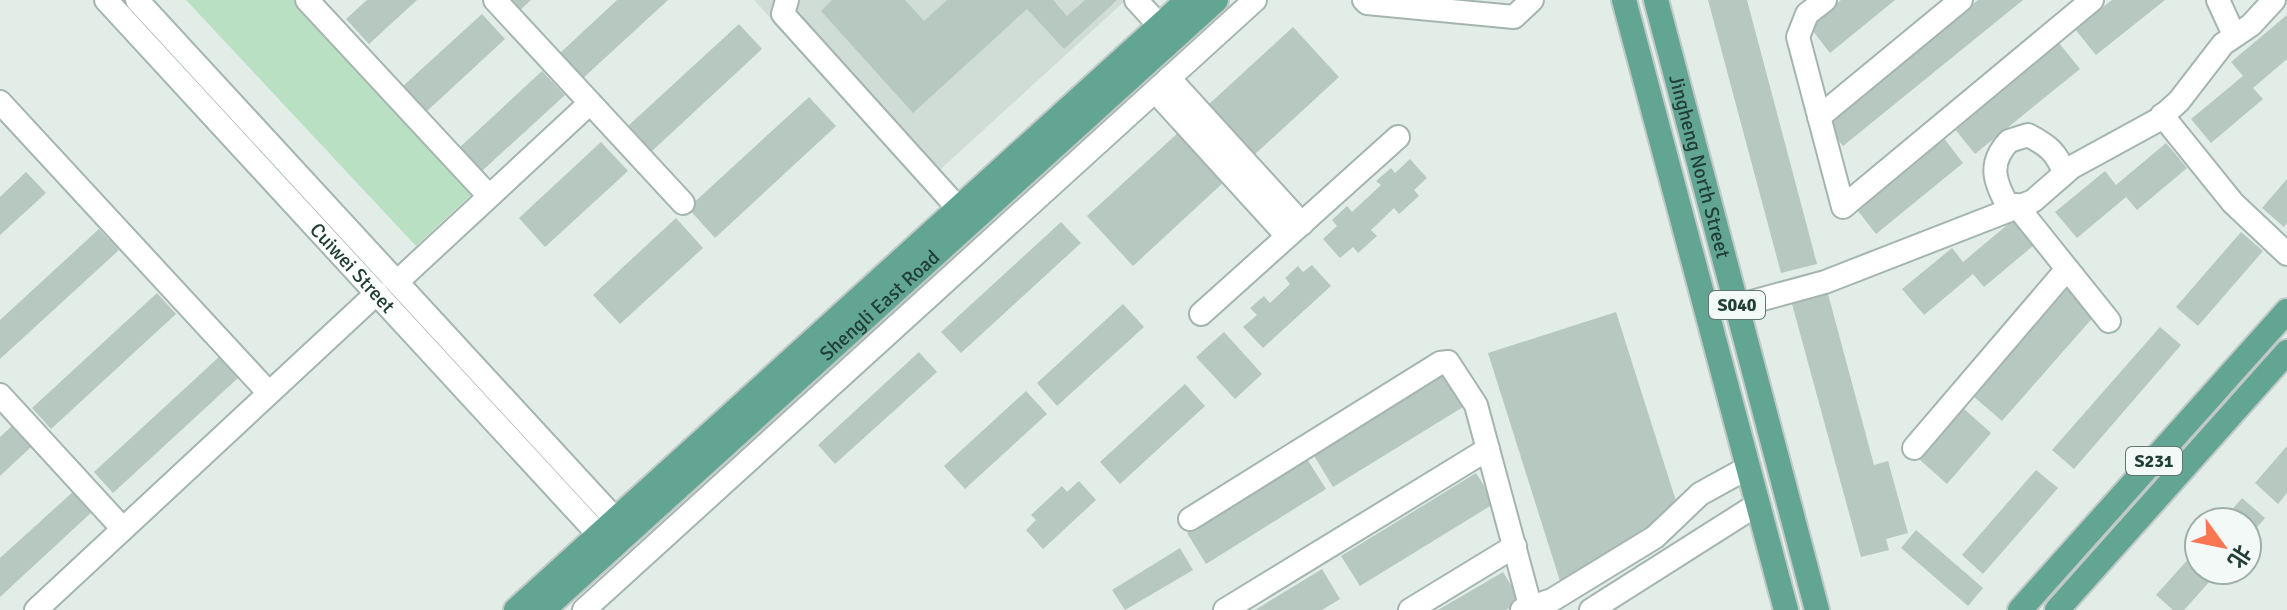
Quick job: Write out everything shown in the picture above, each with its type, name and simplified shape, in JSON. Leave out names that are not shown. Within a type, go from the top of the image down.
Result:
[{"type":"main road","name":"Shengli East Road","points":[[516,610],[1188,0]]},
{"type":"main road","name":"Shengli East Road","points":[[543,610],[1216,0]]},
{"type":"main road","name":"Jingheng North Street","points":[[1624,0],[1786,610]]},
{"type":"main road","name":"Jingheng North Street","points":[[1656,0],[1817,610]]},
{"type":"main road","name":"S231","points":[[2020,610],[2287,311]]},
{"type":"main road","name":"S231","points":[[2057,610],[2287,352]]},
{"type":"street","name":"Cuiwei Street","points":[[106,0],[387,287]]},
{"type":"street","name":"Cuiwei Street","points":[[137,0],[387,287],[607,527]]},
{"type":"street","points":[[307,0],[489,196]]},
{"type":"street","points":[[495,0],[683,203]]},
{"type":"street","points":[[787,0],[783,14],[958,208]]},
{"type":"street","points":[[1136,0],[1160,26]]},
{"type":"street","points":[[584,610],[1255,0]]},
{"type":"street","points":[[1364,0],[1367,3],[1514,17],[1532,0]]},
{"type":"street","points":[[1825,0],[1807,14],[1798,37],[1843,207],[2092,0]]},
{"type":"street","points":[[1819,117],[1961,0]]},
{"type":"street","points":[[2218,0],[2234,35]]},
{"type":"street","points":[[1737,306],[1825,282],[2033,201],[2064,173],[2162,115],[2179,101],[2208,61],[2234,35],[2251,25],[2274,0]]},
{"type":"street","points":[[1162,84],[1294,230]]},
{"type":"street","points":[[0,102],[269,393]]},
{"type":"street","points":[[36,610],[269,393],[590,103]]},
{"type":"street","points":[[2162,115],[2233,203],[2287,254]]},
{"type":"street","points":[[2064,173],[2059,157],[2047,145],[2028,135],[2009,141],[1995,163],[1994,181],[2012,207],[2109,321]]},
{"type":"street","points":[[1201,314],[1398,137]]},
{"type":"street","points":[[1914,448],[2067,269]]},
{"type":"street","points":[[1190,519],[1440,363],[1448,362],[1476,405],[1515,546],[1526,608],[1552,600],[1655,537],[1700,494],[1749,467]]},
{"type":"street","points":[[0,395],[123,529]]},
{"type":"street","points":[[1225,610],[1488,449]]},
{"type":"street","points":[[1591,610],[1758,504]]},
{"type":"street","points":[[1410,610],[1515,546]]},
{"type":"shaded area","points":[[754,0],[1126,0],[922,186]]},
{"type":"green space","points":[[186,0],[295,0],[474,192],[416,246]]},
{"type":"building","points":[[367,0],[417,0],[369,44],[346,19]]},
{"type":"building","points":[[503,0],[531,0],[516,14]]},
{"type":"building","points":[[617,0],[668,0],[581,80],[558,55]]},
{"type":"building","points":[[832,0],[905,0],[924,21],[947,0],[1053,0],[1067,16],[1085,0],[1117,0],[1064,49],[1027,9],[913,113],[821,11]]},
{"type":"building","points":[[1708,0],[1747,0],[1817,264],[1781,273]]},
{"type":"building","points":[[1841,0],[1895,0],[1830,53],[1809,26]]},
{"type":"building","points":[[1978,0],[2023,0],[1843,146],[1825,123]]},
{"type":"building","points":[[2112,0],[2165,0],[2096,55],[2075,29]]},
{"type":"building","points":[[482,14],[505,39],[426,112],[403,86]]},
{"type":"building","points":[[2287,15],[2287,59],[2253,88],[2263,99],[2211,143],[2191,119],[2243,76],[2231,62]]},
{"type":"building","points":[[739,24],[762,49],[651,152],[628,126]]},
{"type":"building","points":[[1293,27],[1339,77],[1253,156],[1207,106]]},
{"type":"building","points":[[2059,43],[2080,69],[1975,154],[1954,128]]},
{"type":"building","points":[[542,71],[565,95],[482,171],[460,147]]},
{"type":"building","points":[[809,97],[836,126],[715,238],[688,208]]},
{"type":"building","points":[[1179,132],[1225,181],[1133,266],[1087,216]]},
{"type":"building","points":[[1943,137],[1963,163],[1876,234],[1855,207]]},
{"type":"building","points":[[601,142],[628,171],[545,247],[519,218]]},
{"type":"building","points":[[2166,143],[2187,168],[2137,210],[2126,197],[2077,238],[2055,212],[2105,171],[2116,185]]},
{"type":"building","points":[[1410,159],[1427,178],[1414,190],[1419,196],[1399,214],[1394,208],[1371,230],[1377,236],[1358,253],[1353,247],[1340,258],[1323,239],[1337,226],[1332,220],[1347,206],[1352,212],[1381,185],[1376,181],[1391,168],[1395,173]]},
{"type":"building","points":[[26,172],[46,193],[0,235],[0,197]]},
{"type":"building","points":[[2287,179],[2287,223],[2284,227],[2262,208]]},
{"type":"building","points":[[676,218],[703,248],[620,324],[593,295]]},
{"type":"building","points":[[2013,220],[2034,245],[1984,287],[1973,274],[1924,315],[1902,289],[1952,248],[1963,262]]},
{"type":"building","points":[[1061,222],[1081,243],[961,353],[941,332]]},
{"type":"building","points":[[99,229],[119,250],[0,359],[0,320]]},
{"type":"building","points":[[2241,232],[2263,251],[2198,326],[2176,307]]},
{"type":"building","points":[[1312,265],[1331,286],[1263,348],[1243,327],[1257,315],[1250,308],[1264,296],[1270,303],[1290,284],[1285,278],[1298,266],[1303,272]]},
{"type":"building","points":[[2067,289],[2096,314],[2002,421],[1973,396]]},
{"type":"building","points":[[157,293],[176,314],[51,429],[32,408]]},
{"type":"building","points":[[1828,294],[1874,465],[1888,461],[1908,533],[1886,539],[1889,550],[1861,557],[1792,304]]},
{"type":"building","points":[[1123,304],[1144,327],[1057,406],[1037,383]]},
{"type":"building","points":[[1616,312],[1676,501],[1654,530],[1560,581],[1488,353]]},
{"type":"building","points":[[2160,327],[2181,345],[2074,469],[2052,450]]},
{"type":"building","points":[[1224,332],[1262,374],[1235,399],[1196,357]]},
{"type":"building","points":[[919,352],[937,372],[835,464],[818,445]]},
{"type":"building","points":[[219,357],[238,378],[113,493],[94,472]]},
{"type":"building","points":[[1448,371],[1468,404],[1333,487],[1313,454]]},
{"type":"building","points":[[1185,384],[1205,406],[1120,484],[1100,462]]},
{"type":"building","points":[[1026,391],[1047,414],[965,489],[944,466]]},
{"type":"building","points":[[1963,408],[1991,433],[1947,484],[1919,459]]},
{"type":"building","points":[[13,425],[32,446],[0,476],[0,437]]},
{"type":"building","points":[[2287,446],[2287,493],[2278,504],[2255,483]]},
{"type":"building","points":[[1307,459],[1326,489],[1206,564],[1187,533]]},
{"type":"building","points":[[2036,470],[2058,488],[1983,574],[1962,555]]},
{"type":"building","points":[[1476,473],[1495,503],[1360,586],[1341,556]]},
{"type":"building","points":[[1079,481],[1096,500],[1043,549],[1026,530],[1036,520],[1031,515],[1062,486],[1067,492]]},
{"type":"building","points":[[75,490],[94,510],[0,597],[0,558]]},
{"type":"building","points":[[2242,498],[2251,506],[2235,506]]},
{"type":"building","points":[[1916,530],[1983,588],[1968,606],[1901,548]]},
{"type":"building","points":[[1180,548],[1193,570],[1125,610],[1112,590]]},
{"type":"building","points":[[2183,565],[2183,586],[2206,586],[2184,610],[2173,610],[2156,595]]},
{"type":"building","points":[[1322,569],[1340,599],[1322,610],[1255,610]]},
{"type":"building","points":[[1503,572],[1521,601],[1506,610],[1438,610]]}]
